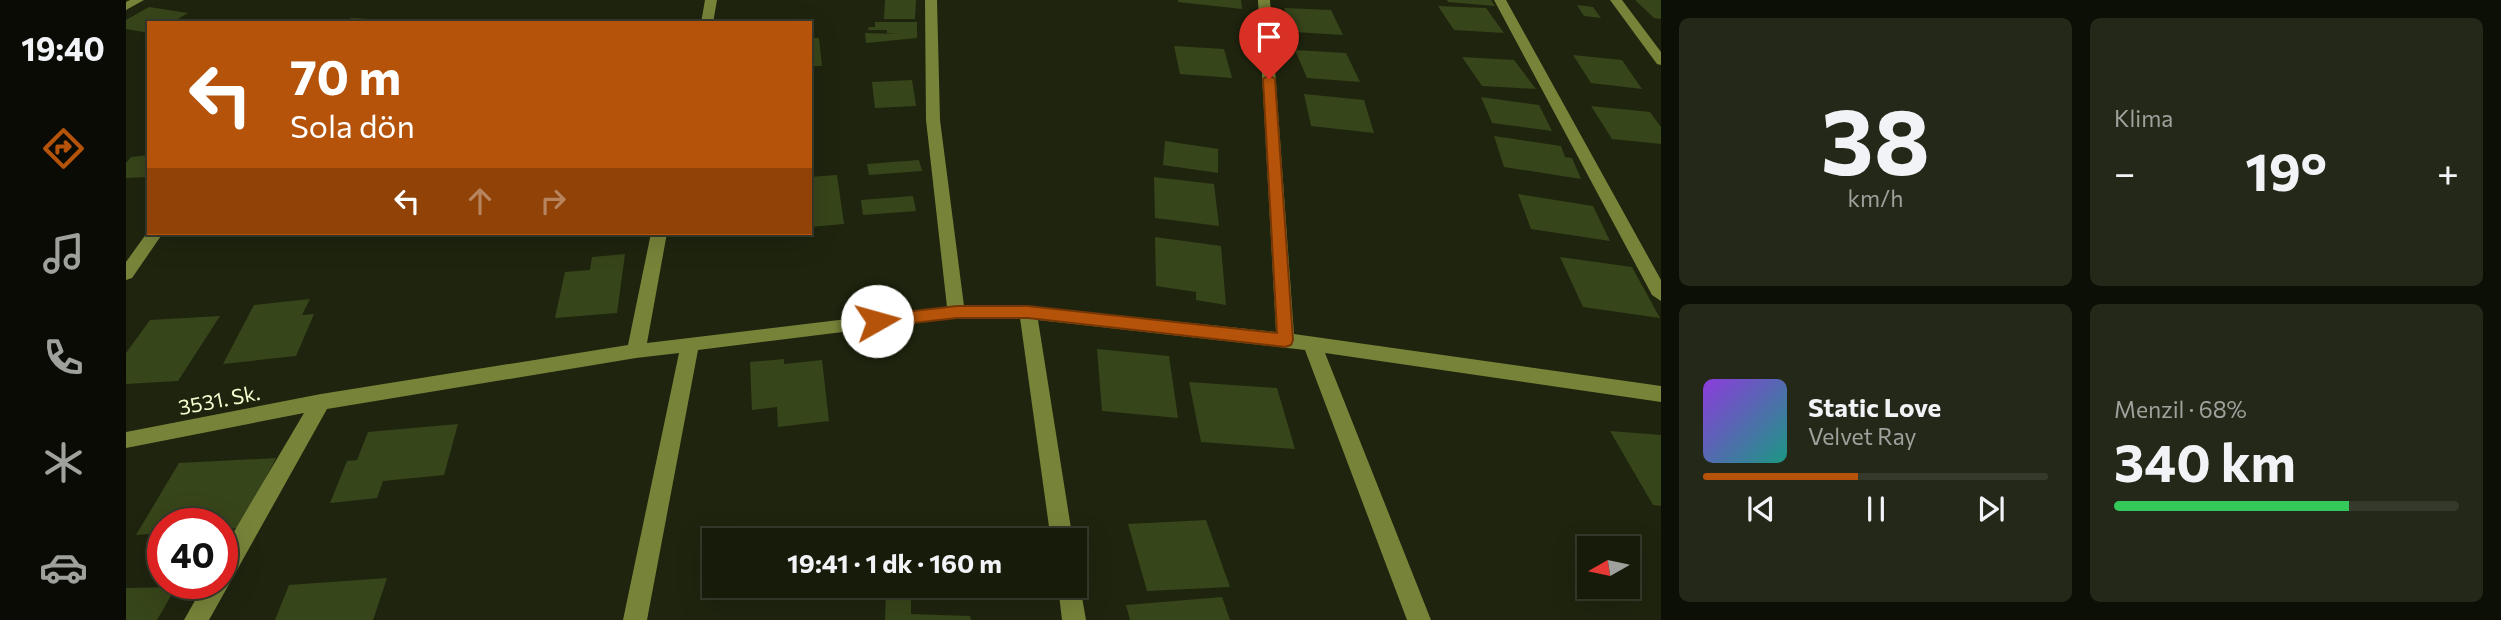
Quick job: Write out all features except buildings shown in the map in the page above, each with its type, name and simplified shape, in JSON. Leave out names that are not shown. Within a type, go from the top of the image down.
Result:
[{"type":"street","points":[[126,7],[138,0]]},
{"type":"street","points":[[707,21],[712,0]]},
{"type":"street","points":[[931,0],[933,120],[957,312]]},
{"type":"street","points":[[1264,0],[1285,340]]},
{"type":"street","points":[[1500,0],[1661,295]]},
{"type":"street","points":[[1616,0],[1661,61]]},
{"type":"street","points":[[126,274],[154,235]]},
{"type":"street","points":[[636,351],[659,235]]},
{"type":"street","name":"3531. Sk.","points":[[126,440],[321,402],[636,351],[957,312],[1028,312],[1285,340],[1661,394]]},
{"type":"street","points":[[1028,312],[1060,528]]},
{"type":"street","points":[[635,620],[690,344]]},
{"type":"street","points":[[1312,344],[1419,620]]},
{"type":"street","points":[[238,546],[321,402]]},
{"type":"street","points":[[1071,598],[1074,620]]},
{"type":"street","points":[[195,620],[207,599]]},
{"type":"route","points":[[877,321],[957,312],[1028,312],[1285,340],[1269,79]]}]
